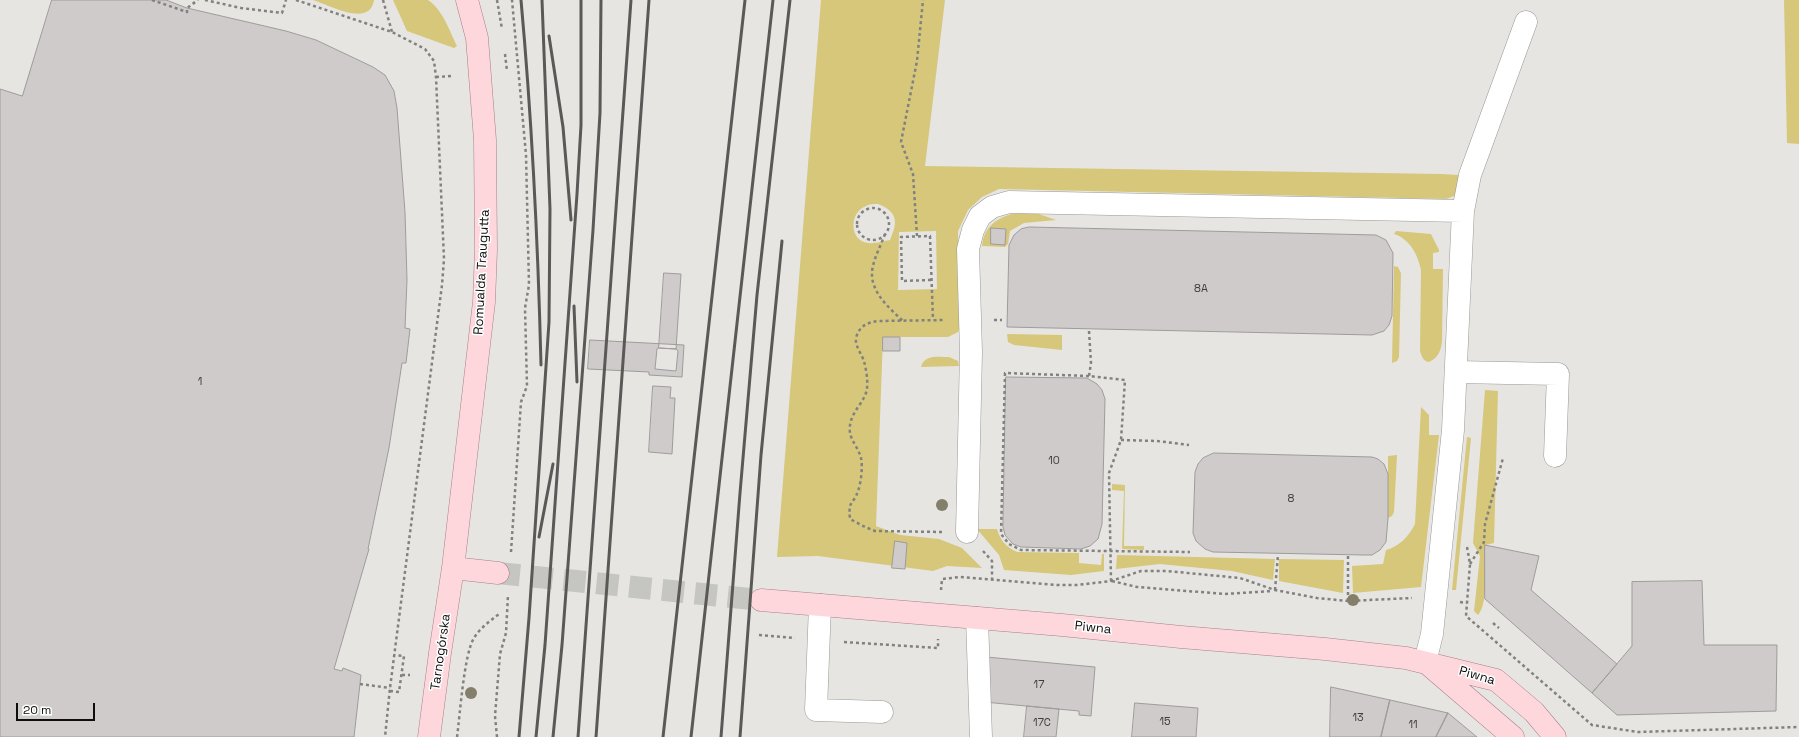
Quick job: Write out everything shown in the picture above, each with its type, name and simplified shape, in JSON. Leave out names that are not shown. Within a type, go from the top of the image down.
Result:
[{"type":"main road","name":"Romualda Traugutta","points":[[453,568],[484,302],[486,250],[485,140],[477,38],[467,0]]},
{"type":"main road","points":[[453,568],[498,573]]},
{"type":"main road","name":"Tarnogórska","points":[[429,737],[453,568]]},
{"type":"main road","name":"Piwna","points":[[761,600],[1325,649],[1425,662],[1496,680],[1534,712],[1555,737]]},
{"type":"main road","name":"Piwna","points":[[1425,662],[1513,737]]},
{"type":"lane","points":[[1425,662],[1432,634],[1452,437],[1463,211],[1470,175],[1526,22]]},
{"type":"lane","points":[[967,532],[971,352],[968,249],[973,230],[980,216],[992,207],[1009,202],[1463,211]]},
{"type":"lane","points":[[1456,372],[1558,374],[1554,456]]},
{"type":"lane","points":[[820,605],[816,710],[882,712]]},
{"type":"lane","points":[[977,618],[981,737]]},
{"type":"path","points":[[152,0],[187,12],[188,8],[198,0]]},
{"type":"path","points":[[205,0],[241,8],[282,13],[286,0]]},
{"type":"path","points":[[296,0],[392,32],[425,50],[434,61],[436,77],[444,269],[418,481],[394,654],[385,737]]},
{"type":"path","points":[[383,0],[392,32]]},
{"type":"path","points":[[511,554],[521,402],[527,386],[525,308],[530,285],[526,155],[512,0]]},
{"type":"path","points":[[917,236],[913,174],[901,142],[917,62],[923,0]]},
{"type":"path","points":[[436,77],[452,76]]},
{"type":"path","points":[[885,234],[876,240],[871,240],[861,235],[857,225],[861,214],[874,208],[883,212],[889,220],[888,230],[872,267],[872,280],[878,295],[903,321]]},
{"type":"path","points":[[931,280],[902,281],[901,237],[930,236],[933,320]]},
{"type":"path","points":[[946,320],[870,322],[861,326],[856,338],[867,375],[867,389],[860,406],[851,419],[849,433],[861,458],[858,492],[849,506],[850,519],[864,527],[875,530],[967,532],[992,561],[992,579]]},
{"type":"path","points":[[1089,330],[1091,363],[1089,376]]},
{"type":"path","points":[[1111,581],[1110,551],[1109,473],[1121,440],[1125,380],[1089,376],[1005,373],[1001,534],[1009,544],[1022,550],[1110,551],[1190,552]]},
{"type":"path","points":[[1121,440],[1157,441],[1189,445]]},
{"type":"path","points":[[1503,458],[1485,524],[1484,542],[1470,564],[1466,616],[1477,626],[1592,725],[1638,732],[1799,727]]},
{"type":"path","points":[[1275,590],[1278,555]]},
{"type":"path","points":[[1348,556],[1348,601]]},
{"type":"path","points":[[942,579],[960,577],[1058,585],[1077,585],[1111,581],[1141,571],[1167,571],[1232,577],[1275,590],[1317,598],[1348,601],[1419,598]]},
{"type":"path","points":[[1111,581],[1137,587],[1225,594],[1275,590]]},
{"type":"path","points":[[497,737],[495,716],[500,654],[506,633],[508,594]]},
{"type":"path","points":[[457,737],[468,656],[474,638],[499,614]]},
{"type":"path","points":[[1493,623],[1498,628]]},
{"type":"path","points":[[759,636],[938,648]]},
{"type":"path","points":[[360,684],[399,692],[404,656],[394,654]]},
{"type":"path","points":[[402,675],[410,675]]},
{"type":"shaded area","points":[[313,0],[374,0],[371,8],[365,13],[357,14],[338,10]]},
{"type":"shaded area","points":[[393,0],[428,0],[442,15],[457,46],[454,48],[407,31]]},
{"type":"shaded area","points":[[821,0],[945,0],[925,166],[1458,175],[1459,185],[1457,195],[1446,199],[999,189],[982,197],[968,210],[958,231],[960,327],[958,332],[948,337],[883,337],[876,526],[900,535],[939,539],[962,548],[982,568],[947,566],[933,571],[818,556],[777,557]],"holes":[[[878,204],[885,207],[893,214],[895,223],[893,234],[890,240],[874,243],[862,241],[857,237],[855,232],[854,220],[856,214],[860,209],[867,205]],[[936,231],[937,289],[898,290],[899,232]]]},
{"type":"shaded area","points":[[1784,0],[1799,0],[1799,144],[1787,143]]},
{"type":"shaded area","points":[[1016,213],[1036,213],[1056,220],[1024,223],[1010,231],[1008,244],[1005,247],[982,246],[986,233],[993,224],[1003,217]]},
{"type":"shaded area","points":[[1396,231],[1431,234],[1439,250],[1439,252],[1433,253],[1433,269],[1443,269],[1442,341],[1438,354],[1429,362],[1424,360],[1420,351],[1420,264],[1409,244],[1400,236],[1394,234]]},
{"type":"shaded area","points":[[1394,266],[1398,267],[1401,273],[1399,357],[1397,361],[1392,363]]},
{"type":"shaded area","points":[[1007,334],[1062,335],[1062,350],[1014,345],[1008,342]]},
{"type":"shaded area","points":[[949,357],[958,361],[959,366],[921,367],[925,360],[929,358]]},
{"type":"shaded area","points":[[1485,390],[1498,391],[1494,543],[1485,545],[1485,592],[1484,601],[1478,615],[1474,611],[1480,556],[1473,543]]},
{"type":"shaded area","points":[[1421,407],[1429,415],[1429,435],[1439,435],[1421,587],[1353,593],[1352,566],[1383,564],[1386,550],[1391,549],[1403,540],[1410,533],[1415,524]]},
{"type":"shaded area","points":[[1467,437],[1471,438],[1456,590],[1452,590]]},
{"type":"shaded area","points":[[1397,455],[1394,512],[1392,516],[1388,518],[1388,456]]},
{"type":"shaded area","points":[[1112,484],[1125,485],[1124,546],[1144,546],[1144,550],[1122,549],[1124,491],[1112,490]]},
{"type":"shaded area","points":[[977,529],[997,529],[1004,543],[1017,552],[1079,553],[1079,563],[1101,565],[1102,554],[1104,554],[1104,571],[1071,575],[1004,570],[999,555]]},
{"type":"shaded area","points":[[1117,555],[1275,559],[1273,580],[1232,571],[1160,564],[1116,569]]},
{"type":"shaded area","points":[[1279,559],[1344,560],[1343,593],[1279,581]]},
{"type":"building","points":[[52,0],[166,0],[187,8],[286,31],[316,40],[373,67],[385,75],[394,91],[397,108],[405,212],[407,280],[405,328],[410,329],[406,363],[402,363],[389,448],[369,549],[334,669],[342,671],[343,668],[361,675],[354,737],[0,737],[0,89],[22,96]]},
{"type":"building","points":[[1029,227],[1376,235],[1386,240],[1393,253],[1392,316],[1389,325],[1384,331],[1372,335],[1007,327],[1009,245],[1014,235],[1021,229]]},
{"type":"building","points":[[991,228],[1006,229],[1005,245],[991,244]]},
{"type":"building","points":[[664,273],[681,274],[676,349],[659,348]]},
{"type":"building","points":[[883,337],[900,337],[900,351],[883,351]]},
{"type":"building","points":[[590,340],[684,345],[682,377],[649,375],[649,372],[588,369]]},
{"type":"building","points":[[657,349],[676,349],[678,351],[676,371],[655,369]]},
{"type":"building","points":[[1006,377],[1087,378],[1097,384],[1102,390],[1105,399],[1102,524],[1098,539],[1090,546],[1081,549],[1021,547],[1013,544],[1005,535],[1003,527]]},
{"type":"building","points":[[653,386],[671,387],[670,398],[675,398],[672,454],[649,452]]},
{"type":"building","points":[[1214,453],[1372,457],[1378,459],[1384,464],[1388,474],[1388,518],[1386,542],[1380,550],[1372,555],[1213,552],[1205,549],[1196,541],[1193,533],[1195,472],[1198,464],[1203,458]]},
{"type":"building","points":[[895,541],[907,543],[905,569],[892,568]]},
{"type":"building","points":[[1485,545],[1539,556],[1531,590],[1617,664],[1592,693],[1485,599]]},
{"type":"building","points":[[1702,581],[1704,645],[1777,645],[1776,711],[1617,715],[1592,693],[1632,646],[1632,582]]},
{"type":"building","points":[[986,657],[1095,667],[1091,716],[1079,715],[1079,711],[984,702]]},
{"type":"building","points":[[1331,687],[1390,700],[1381,737],[1330,737]]},
{"type":"building","points":[[1390,700],[1448,713],[1436,737],[1381,737]]},
{"type":"building","points":[[1135,703],[1198,708],[1196,737],[1132,737]]},
{"type":"building","points":[[1027,706],[1059,709],[1056,737],[1024,737]]},
{"type":"building","points":[[1448,713],[1477,737],[1436,737]]},
{"type":"tunnel","points":[[498,573],[761,600]]},
{"type":"railway","points":[[521,0],[534,182],[541,365]]},
{"type":"railway","points":[[519,737],[529,618],[549,322],[550,209],[542,0]]},
{"type":"railway","points":[[536,737],[545,645],[577,194],[581,125],[581,0]]},
{"type":"railway","points":[[553,737],[562,645],[593,230],[600,113],[601,0]]},
{"type":"railway","points":[[578,737],[631,0]]},
{"type":"railway","points":[[596,737],[649,0]]},
{"type":"railway","points":[[663,737],[745,0]]},
{"type":"railway","points":[[691,737],[773,0]]},
{"type":"railway","points":[[721,737],[757,295],[790,0]]},
{"type":"railway","points":[[549,36],[563,127],[571,220]]},
{"type":"railway","points":[[740,737],[761,455],[782,241]]},
{"type":"railway","points":[[574,306],[577,382]]},
{"type":"railway","points":[[539,537],[553,464]]}]
